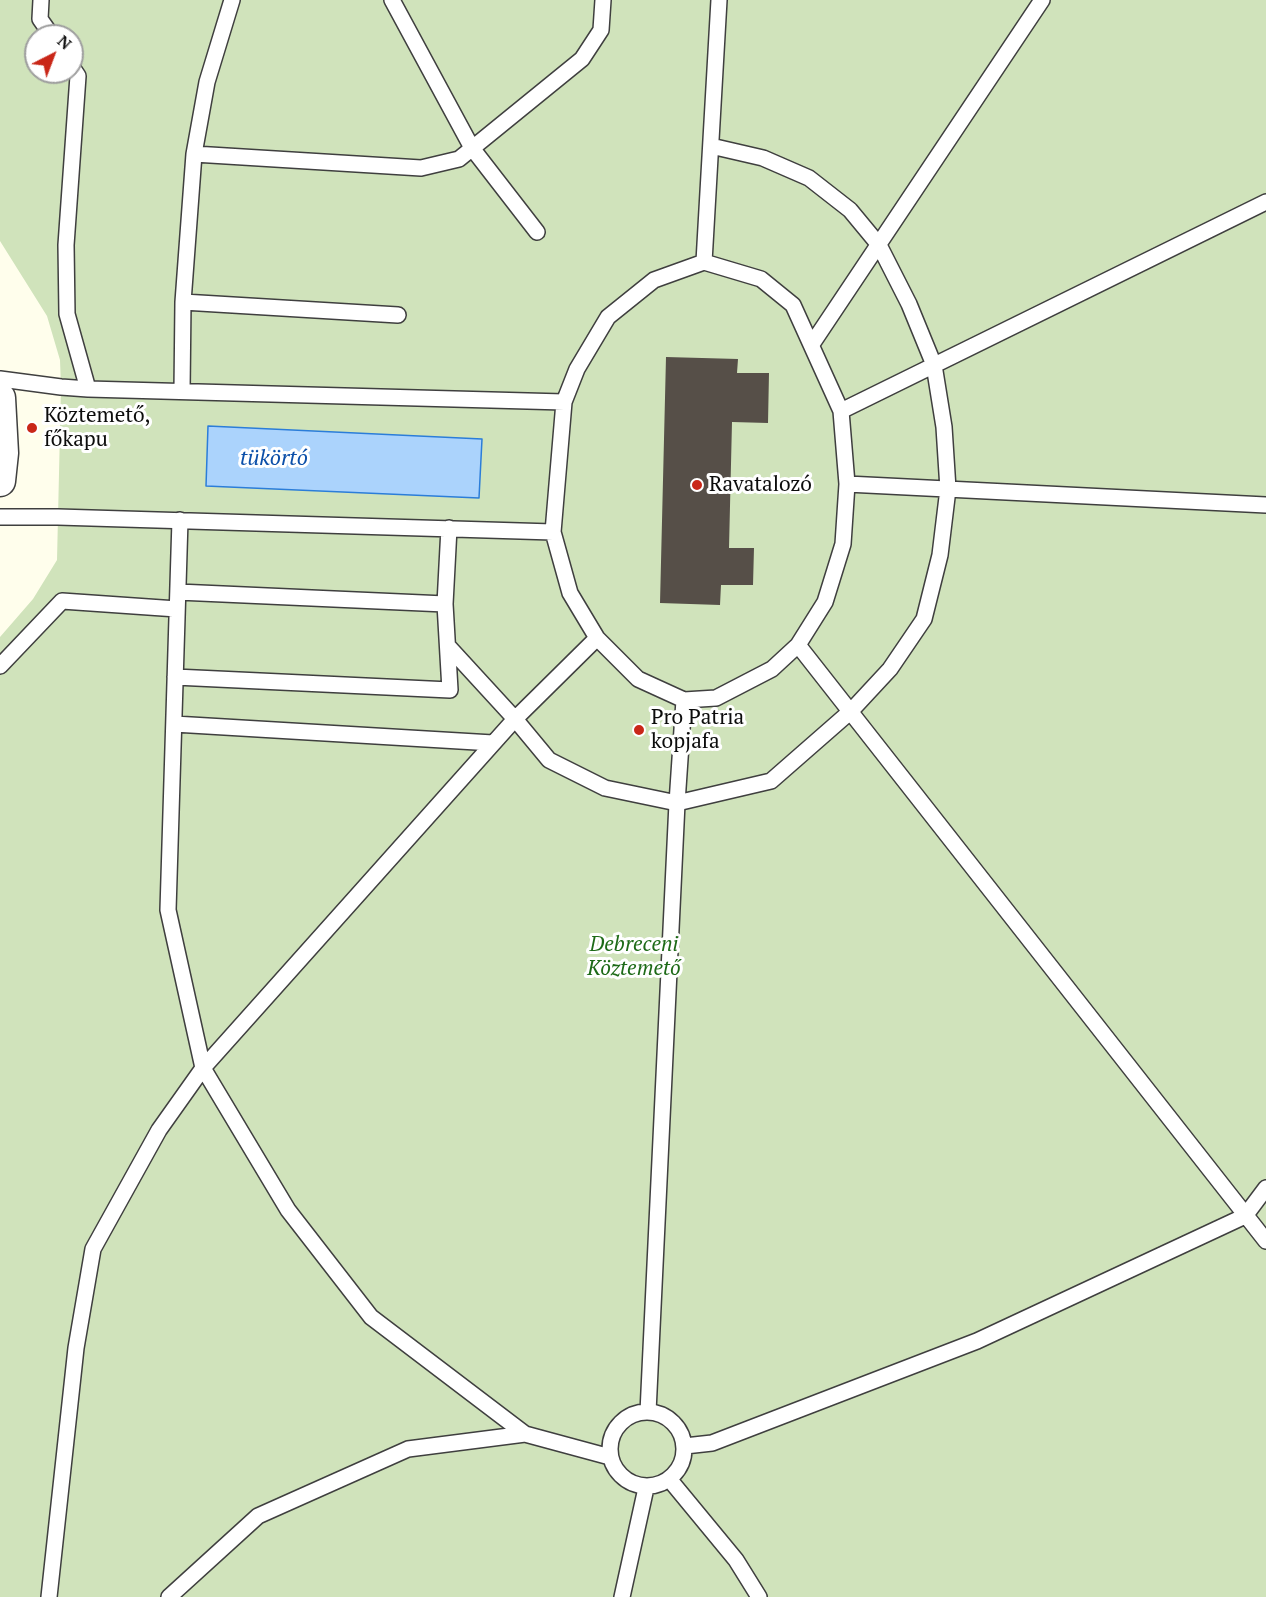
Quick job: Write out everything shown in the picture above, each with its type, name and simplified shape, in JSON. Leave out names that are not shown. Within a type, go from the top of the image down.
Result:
[{"type":"street","points":[[0,398],[3,453],[0,481]]},
{"type":"lane","points":[[41,0],[40,19],[44,24]]},
{"type":"lane","points":[[182,391],[183,302],[194,154],[207,82],[232,0]]},
{"type":"lane","points":[[392,0],[472,148],[537,232]]},
{"type":"lane","points":[[194,154],[421,168],[459,159],[582,59],[601,30],[603,0]]},
{"type":"lane","points":[[704,262],[719,0]]},
{"type":"lane","points":[[812,345],[1042,0]]},
{"type":"lane","points":[[77,84],[66,245],[67,314],[88,388]]},
{"type":"lane","points":[[448,646],[549,760],[605,788],[677,802],[771,781],[851,711],[890,669],[924,619],[940,555],[948,489],[944,427],[934,365],[909,303],[879,245],[850,210],[809,178],[762,158],[711,146]]},
{"type":"lane","points":[[841,411],[1266,202]]},
{"type":"lane","points":[[704,262],[761,279],[793,305],[812,345],[841,411],[847,484],[843,544],[825,602],[798,645],[772,669],[716,698],[684,700],[638,679],[597,638],[570,593],[553,532],[564,402],[577,369],[608,317],[654,280],[704,262]]},
{"type":"lane","points":[[183,302],[398,315]]},
{"type":"lane","points":[[0,379],[61,387],[564,402]]},
{"type":"lane","points":[[847,484],[1266,505]]},
{"type":"lane","points":[[0,517],[58,516],[553,532]]},
{"type":"lane","points":[[180,520],[168,910],[203,1068],[288,1210],[370,1317],[525,1434],[610,1457]]},
{"type":"lane","points":[[175,677],[450,690],[445,603],[448,528]]},
{"type":"lane","points":[[178,592],[445,603]]},
{"type":"lane","points":[[0,666],[62,601],[177,609]]},
{"type":"lane","points":[[49,1597],[76,1348],[93,1249],[159,1130],[203,1068],[493,743],[597,638]]},
{"type":"lane","points":[[798,645],[1266,1241]]},
{"type":"lane","points":[[648,1412],[677,802],[684,700]]},
{"type":"lane","points":[[174,724],[493,743]]},
{"type":"lane","points":[[685,1446],[712,1443],[977,1341],[1245,1216],[1266,1188]]},
{"type":"lane","points":[[648,1412],[664,1415],[674,1423],[685,1446],[684,1459],[679,1470],[670,1480],[646,1488],[631,1484],[620,1476],[610,1457],[610,1444],[614,1431],[624,1419],[635,1413],[648,1412]]},
{"type":"lane","points":[[169,1597],[258,1516],[408,1449],[525,1434]]},
{"type":"lane","points":[[670,1480],[736,1560],[759,1597]]},
{"type":"lane","points":[[622,1597],[646,1488]]},
{"type":"green space","name":"Debreceni Köztemető","points":[[0,0],[1266,0],[1266,1597],[0,1597],[0,637],[33,599],[57,560],[60,360],[47,316],[0,241]]},
{"type":"water","name":"tükörtó","points":[[208,426],[482,439],[479,498],[206,486]]},
{"type":"building","name":"Ravatalozó","points":[[666,357],[738,359],[737,373],[769,373],[768,423],[732,422],[729,548],[754,548],[753,585],[721,585],[720,605],[660,603]]},
{"type":"place","name":"Köztemető, főkapu","points":[[32,428]]},
{"type":"place","name":"Ravatalozó","points":[[697,485]]},
{"type":"place","name":"Pro Patria kopjafa","points":[[639,730]]}]
